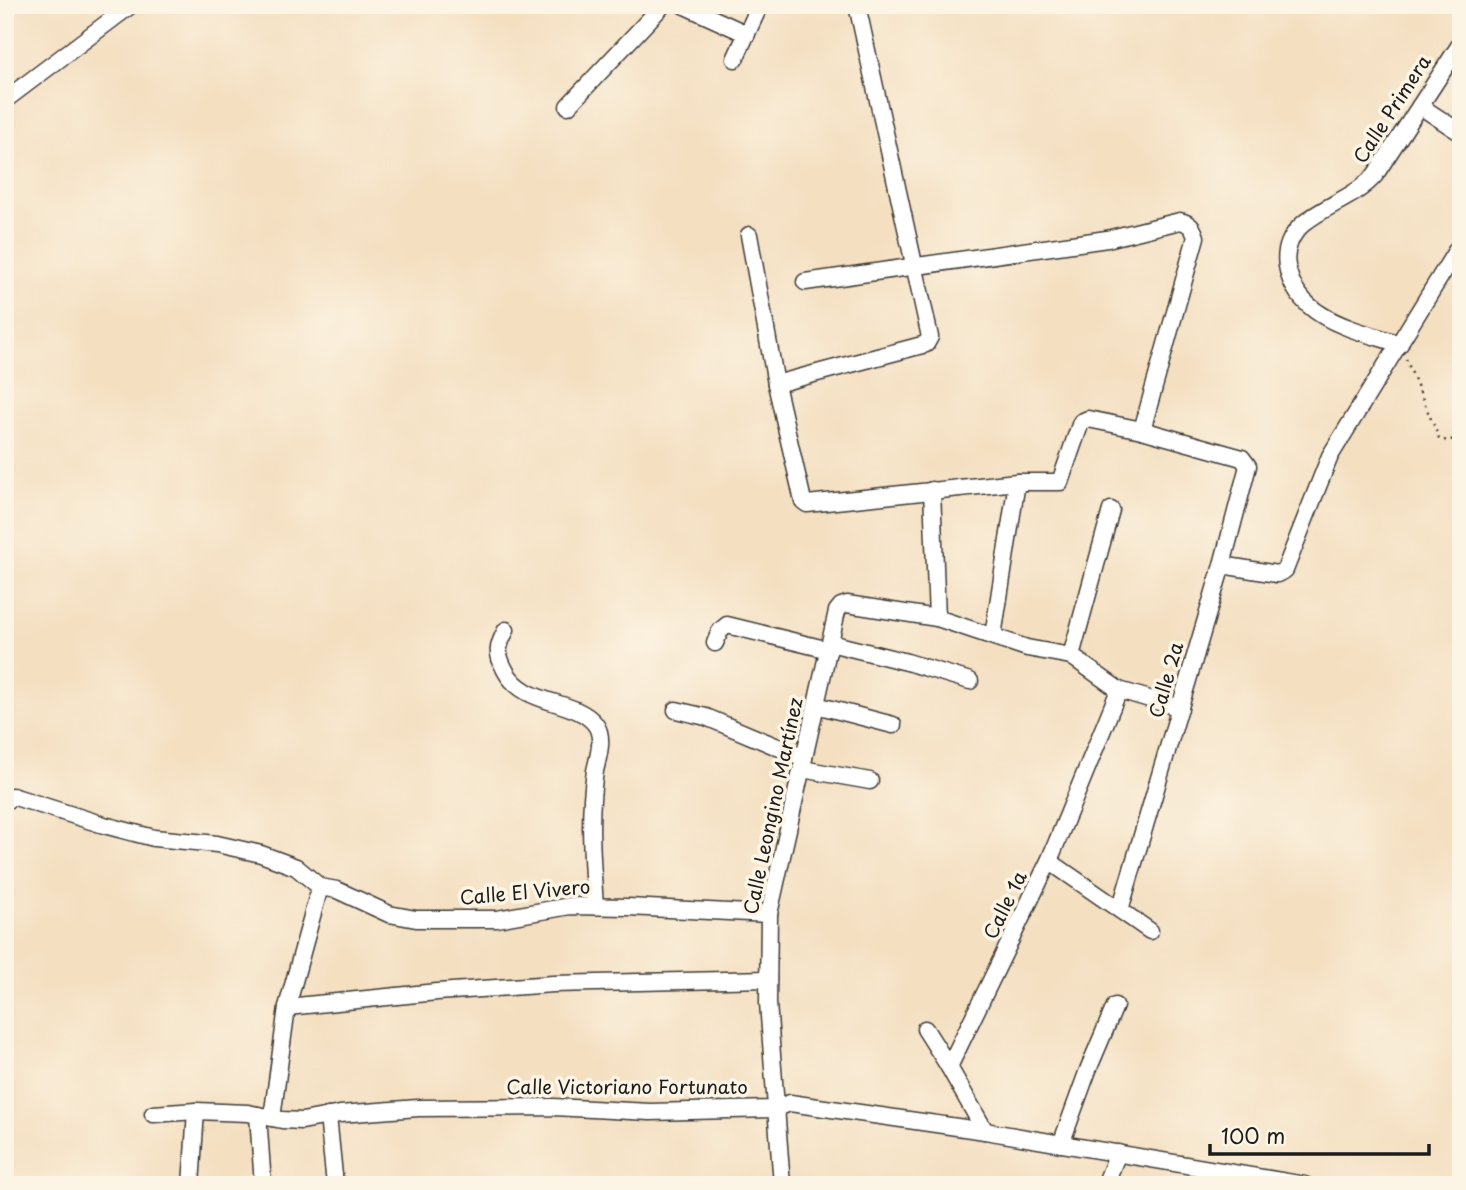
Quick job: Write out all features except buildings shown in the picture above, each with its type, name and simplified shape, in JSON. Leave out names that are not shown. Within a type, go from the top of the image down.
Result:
[{"type":"street","points":[[5,100],[131,5]]},
{"type":"street","points":[[568,106],[663,5]]},
{"type":"street","points":[[683,5],[747,34]]},
{"type":"street","points":[[735,59],[760,5]]},
{"type":"street","points":[[776,384],[926,344],[930,337],[857,5]]},
{"type":"street","name":"Calle Primera","points":[[1400,344],[1335,323],[1315,312],[1300,296],[1289,276],[1286,259],[1288,245],[1305,222],[1371,180],[1461,43]]},
{"type":"street","points":[[1420,106],[1461,133]]},
{"type":"street","points":[[749,235],[776,384],[803,501],[807,504],[1017,482],[1059,482],[1084,419],[1143,430],[1196,237],[1188,223],[1180,221],[1107,239],[805,282]]},
{"type":"street","points":[[1222,565],[1277,574],[1285,570],[1330,456],[1461,243]]},
{"type":"street","name":"Calle 2a","points":[[1120,910],[1222,565],[1248,466],[1242,458],[1143,430]]},
{"type":"street","points":[[993,636],[1017,482]]},
{"type":"street","points":[[932,490],[937,618],[1027,648],[1071,656],[1119,690],[1180,708]]},
{"type":"street","points":[[1071,656],[1111,510]]},
{"type":"street","name":"Calle Leongino Martínez","points":[[782,1185],[774,1109],[768,979],[769,914],[837,611],[847,604],[937,618]]},
{"type":"street","points":[[715,643],[720,631],[727,625],[907,662],[970,681]]},
{"type":"street","points":[[506,630],[500,641],[498,656],[508,675],[523,690],[584,714],[597,726],[601,742],[591,796],[590,841],[595,906]]},
{"type":"street","name":"Calle 1a","points":[[949,1067],[1049,861],[1119,690]]},
{"type":"street","points":[[816,705],[893,726]]},
{"type":"street","points":[[676,710],[706,718],[803,764],[870,781]]},
{"type":"street","name":"Calle El Vivero","points":[[9,799],[142,835],[217,844],[261,854],[296,867],[320,887],[337,890],[389,914],[416,919],[497,919],[570,906],[769,914]]},
{"type":"street","points":[[1049,861],[1150,931]]},
{"type":"street","points":[[263,1185],[265,1117],[287,1007],[320,887]]},
{"type":"street","points":[[287,1007],[553,984],[768,979]]},
{"type":"street","points":[[1061,1143],[1087,1070],[1115,1006]]},
{"type":"street","points":[[925,1028],[985,1130]]},
{"type":"street","name":"Calle Victoriano Fortunato","points":[[153,1114],[196,1111],[302,1121],[418,1108],[553,1107],[650,1112],[774,1109],[790,1103],[985,1130],[1305,1185]]},
{"type":"street","points":[[191,1185],[196,1111]]},
{"type":"street","points":[[328,1116],[335,1185]]},
{"type":"street","points":[[1105,1185],[1118,1153]]},
{"type":"path","points":[[1400,344],[1439,438],[1447,441],[1461,437]]}]
